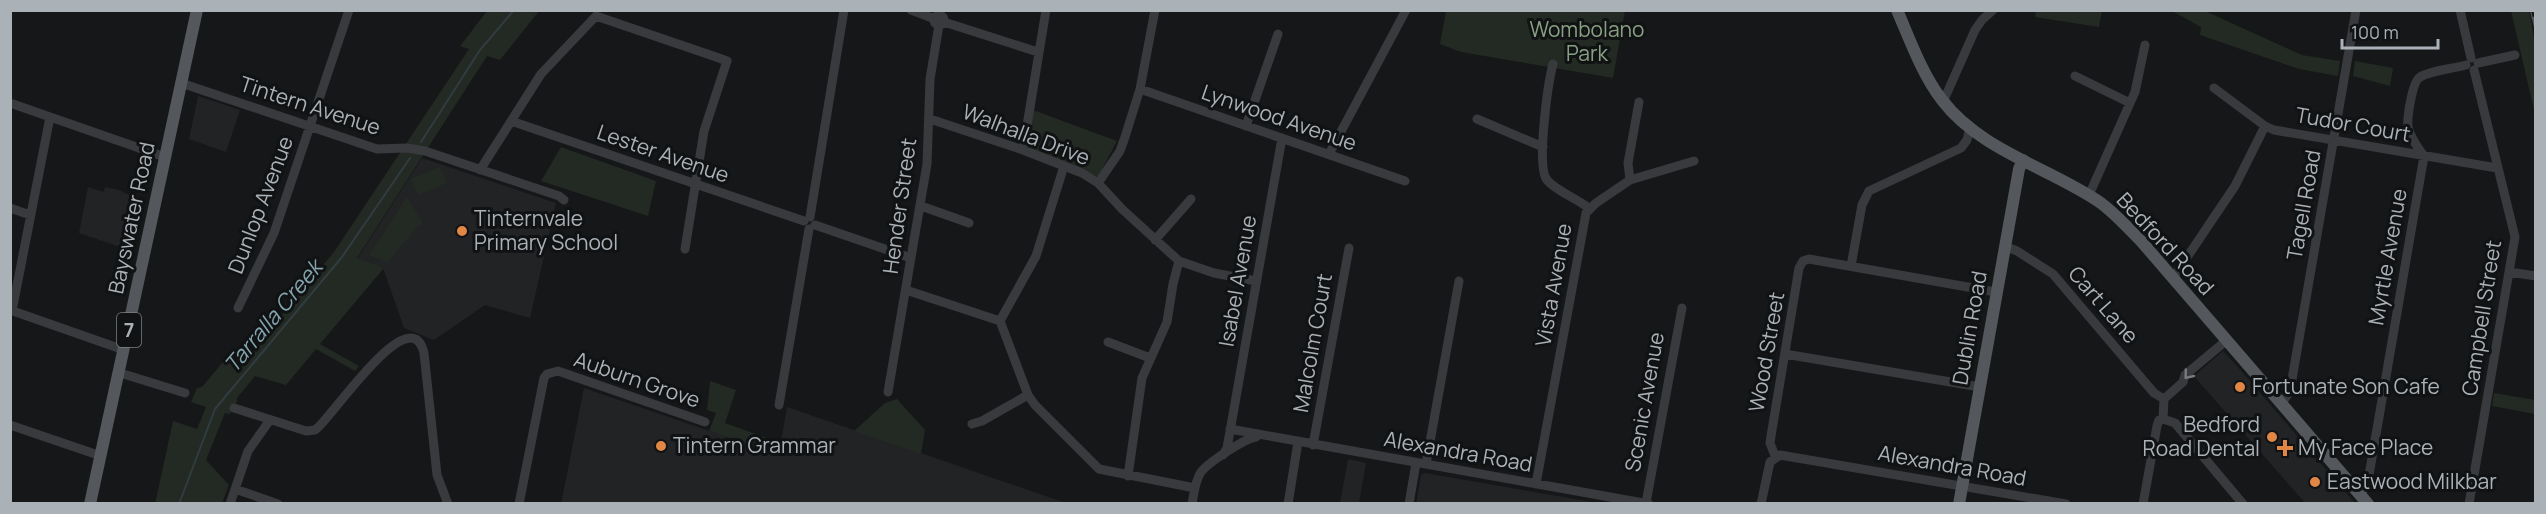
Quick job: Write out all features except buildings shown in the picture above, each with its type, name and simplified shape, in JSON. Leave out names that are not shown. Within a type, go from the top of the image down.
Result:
[{"type":"main road","name":"Bayswater Road","points":[[90,504],[197,10]]},
{"type":"main road","name":"Bedford Road","points":[[1897,10],[1923,68],[1943,102],[1970,128],[2088,195],[2111,211],[2141,241],[2365,499]]},
{"type":"main road","name":"Dublin Road","points":[[1959,504],[2004,246],[2019,169],[2023,160]]},
{"type":"street","name":"Dunlop Avenue","points":[[238,308],[274,233],[349,10]]},
{"type":"street","points":[[779,405],[844,10]]},
{"type":"street","points":[[911,10],[1038,52]]},
{"type":"street","points":[[1023,150],[1046,10]]},
{"type":"street","points":[[1098,183],[1120,150],[1140,89],[1155,10]]},
{"type":"street","points":[[1329,154],[1406,10]]},
{"type":"street","points":[[1943,102],[1975,30],[1993,10]]},
{"type":"street","name":"Tagell Road","points":[[2282,403],[2290,391],[2356,10]]},
{"type":"street","name":"Campbell Street","points":[[2460,10],[2515,237],[2469,504]]},
{"type":"street","points":[[480,170],[541,74],[596,16],[726,61],[704,131],[685,249]]},
{"type":"street","name":"Hender Street","points":[[888,392],[927,164],[930,79],[939,18]]},
{"type":"street","points":[[1246,126],[1278,34]]},
{"type":"street","points":[[2088,195],[2130,103],[2139,79],[2145,45]]},
{"type":"street","points":[[2424,156],[2408,126],[2415,83],[2423,76],[2514,55]]},
{"type":"street","points":[[1553,64],[1542,166],[1545,177],[1590,209]]},
{"type":"street","points":[[2075,76],[2130,103]]},
{"type":"street","name":"Tintern Avenue","points":[[181,83],[377,149],[418,150],[559,195],[564,200]]},
{"type":"street","name":"Tudor Court","points":[[2214,88],[2265,126],[2274,130],[2497,168]]},
{"type":"street","name":"Lynwood Avenue","points":[[1140,89],[1406,180]]},
{"type":"street","points":[[1630,180],[1628,163],[1639,102]]},
{"type":"street","points":[[10,103],[165,157]]},
{"type":"street","points":[[50,117],[11,310],[124,350]]},
{"type":"street","name":"Walhalla Drive","points":[[930,119],[1023,150],[1082,173],[1098,183],[1179,261],[1214,273],[1256,280]]},
{"type":"street","points":[[1477,119],[1543,147]]},
{"type":"street","name":"Lester Avenue","points":[[511,121],[911,258]]},
{"type":"street","points":[[2173,278],[2235,186],[2265,126]]},
{"type":"street","points":[[1970,128],[1961,148],[1869,191],[1862,205],[1851,266],[1996,292]]},
{"type":"street","name":"Isabel Avenue","points":[[1230,429],[1282,138]]},
{"type":"street","name":"Myrtle Avenue","points":[[2365,499],[2424,156]]},
{"type":"street","name":"Vista Avenue","points":[[1536,484],[1584,218],[1590,209],[1630,180],[1694,161]]},
{"type":"street","points":[[1064,166],[1035,256],[1000,321],[1028,394],[1035,405],[1093,465],[1105,472],[1195,488]]},
{"type":"street","points":[[1155,240],[1191,199]]},
{"type":"street","points":[[921,206],[969,223]]},
{"type":"street","points":[[10,208],[30,215]]},
{"type":"street","name":"Cart Lane","points":[[2004,246],[2017,251],[2053,274],[2154,393],[2164,399]]},
{"type":"street","name":"Malcolm Court","points":[[1313,445],[1349,248]]},
{"type":"street","name":"Wood Street","points":[[1775,456],[1770,443],[1799,268],[1803,261],[1809,259],[1851,266]]},
{"type":"street","points":[[1128,476],[1142,378],[1167,322],[1179,261]]},
{"type":"street","points":[[2509,272],[2535,276]]},
{"type":"street","points":[[1409,504],[1421,463],[1459,281]]},
{"type":"street","points":[[906,290],[1000,321]]},
{"type":"street","name":"Scenic Avenue","points":[[1647,503],[1682,308]]},
{"type":"street","points":[[234,408],[306,431],[319,428],[368,368],[402,339],[414,338],[421,343],[424,353],[437,475],[448,504]]},
{"type":"street","points":[[2143,504],[2157,426],[2163,418],[2164,399],[2183,382],[2185,375],[2227,340]]},
{"type":"street","points":[[1108,342],[1150,358]]},
{"type":"street","points":[[1785,354],[1980,387]]},
{"type":"street","name":"Auburn Grove","points":[[519,504],[544,378],[552,371],[558,371],[706,422]]},
{"type":"street","points":[[120,373],[185,393]]},
{"type":"street","points":[[972,424],[982,421],[1028,394]]},
{"type":"street","points":[[2163,418],[2175,423],[2238,502]]},
{"type":"street","points":[[230,504],[248,451],[270,420]]},
{"type":"street","points":[[10,425],[101,456]]},
{"type":"street","points":[[1223,455],[1227,448],[1230,429]]},
{"type":"street","name":"Alexandra Road","points":[[1230,429],[1618,501],[1647,503]]},
{"type":"street","points":[[1192,504],[1195,488],[1202,472],[1223,455],[1252,437],[1262,436]]},
{"type":"street","points":[[1288,504],[1298,442]]},
{"type":"street","points":[[1761,504],[1770,462],[1775,456]]},
{"type":"street","name":"Alexandra Road","points":[[1775,456],[1962,485],[2066,504]]},
{"type":"street","points":[[235,489],[278,504]]},
{"type":"shaded area","points":[[198,96],[240,110],[226,152],[189,139]]},
{"type":"shaded area","name":"Tinternvale Primary School","points":[[422,158],[556,203],[530,318],[485,305],[434,340],[404,328],[383,268],[357,259]]},
{"type":"shaded area","points":[[88,187],[104,192],[105,187],[119,190],[137,199],[126,249],[79,233]]},
{"type":"shaded area","points":[[2223,351],[2355,503],[2305,503],[2194,376]]},
{"type":"shaded area","name":"Tintern Grammar","points":[[584,388],[765,450],[781,441],[787,407],[1066,503],[561,504]]},
{"type":"shaded area","points":[[1348,459],[1366,463],[1359,503],[1340,503]]},
{"type":"shaded area","points":[[1425,473],[1598,503],[1416,504],[1421,475]]},
{"type":"green space","points":[[2036,10],[2102,11],[2099,27],[2035,17]]},
{"type":"green space","points":[[487,11],[539,11],[500,60],[487,56],[357,258],[384,268],[320,344],[359,366],[355,371],[316,349],[286,385],[255,376],[237,398],[230,414],[225,413],[206,460],[229,485],[222,503],[155,504],[173,421],[197,429],[206,407],[191,402],[197,388],[202,387],[233,350],[248,355],[334,252],[469,49],[460,46]]},
{"type":"green space","name":"Wombolano Park","points":[[1446,11],[1625,11],[1613,78],[1461,52],[1440,44]]},
{"type":"green space","points":[[2172,11],[2205,11],[2302,55],[2340,61],[2338,76],[2299,69],[2200,35],[2201,27]]},
{"type":"green space","points":[[2511,11],[2529,11],[2535,49],[2535,114]]},
{"type":"green space","points":[[2355,61],[2393,68],[2390,86],[2353,76]]},
{"type":"green space","points":[[1033,110],[1117,141],[1098,177],[1027,148]]},
{"type":"green space","points":[[561,147],[656,181],[648,216],[541,181]]},
{"type":"green space","points":[[440,167],[447,183],[418,195],[411,179]]},
{"type":"green space","points":[[407,197],[423,223],[416,228],[388,262],[369,255]]},
{"type":"green space","points":[[710,381],[736,390],[725,423],[767,438],[765,450],[709,431],[716,413],[707,410]]},
{"type":"green space","points":[[2494,393],[2535,400],[2535,414],[2492,406]]},
{"type":"green space","points":[[897,399],[925,430],[921,454],[854,431],[885,403]]},
{"type":"waterway","name":"Tarralla Creek","points":[[421,142],[480,50],[514,10]]},
{"type":"waterway","name":"Tarralla Creek","points":[[179,504],[215,409],[342,257],[410,158]]},
{"type":"railway","points":[[2532,10],[2536,26]]},
{"type":"place","name":"Tinternvale Primary School","points":[[462,231]]},
{"type":"place","name":"Fortunate Son Cafe","points":[[2240,387]]},
{"type":"place","name":"Bedford Road Dental","points":[[2272,437]]},
{"type":"place","name":"Tintern Grammar","points":[[661,446]]},
{"type":"place","name":"My Face Place","points":[[2285,448]]},
{"type":"place","name":"Eastwood Milkbar","points":[[2315,482]]}]
